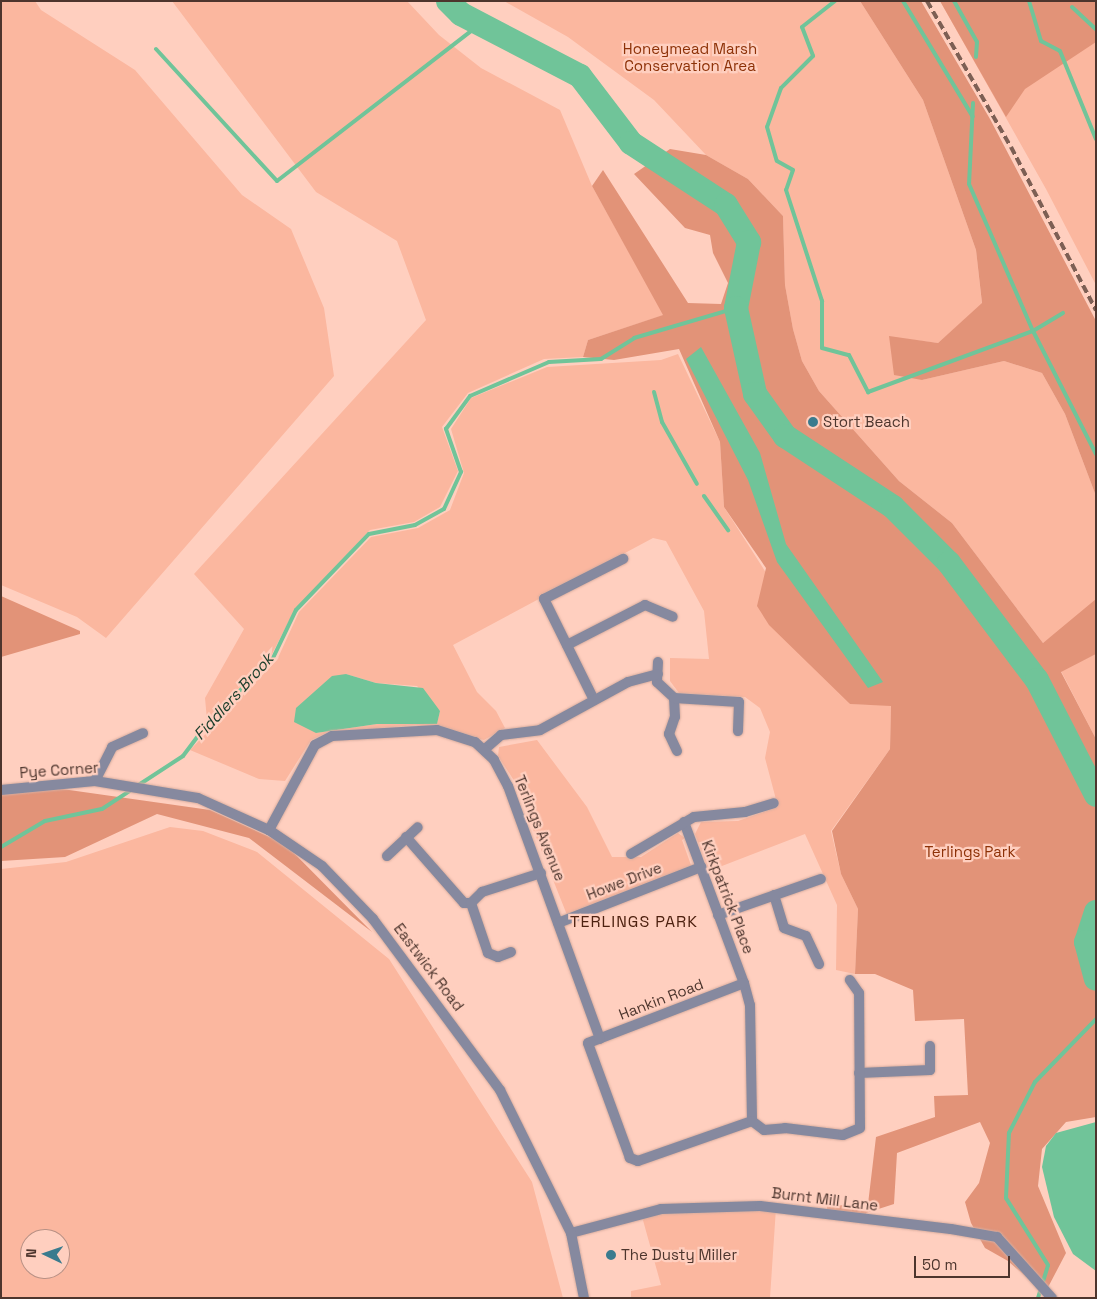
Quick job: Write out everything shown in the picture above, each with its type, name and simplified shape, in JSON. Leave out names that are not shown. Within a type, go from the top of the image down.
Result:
[{"type":"street","points":[[594,700],[544,599],[623,559]]},
{"type":"street","points":[[567,645],[645,605],[672,617]]},
{"type":"street","points":[[658,662],[657,682],[674,698],[739,702],[738,731]]},
{"type":"street","points":[[269,830],[313,749],[332,736],[437,730],[485,749],[501,735],[540,730],[628,682],[658,674]]},
{"type":"street","points":[[674,698],[675,717],[669,734],[677,751]]},
{"type":"street","points":[[95,781],[112,747],[144,733]]},
{"type":"street","name":"Terlings Avenue","points":[[485,749],[508,786],[600,1039]]},
{"type":"street","name":"Pye Corner","points":[[1,790],[95,781],[120,782]]},
{"type":"street","name":"Eastwick Road","points":[[120,782],[198,798],[269,830],[322,866],[349,892],[440,1005],[500,1090],[571,1233],[584,1298]]},
{"type":"street","points":[[632,854],[684,822],[745,812],[774,802]]},
{"type":"street","name":"Kirkpatrick Place","points":[[684,822],[744,983]]},
{"type":"street","points":[[387,856],[418,827]]},
{"type":"street","points":[[406,837],[464,903],[471,903],[482,892],[541,873]]},
{"type":"street","name":"Howe Drive","points":[[558,923],[701,867]]},
{"type":"street","points":[[718,914],[821,879]]},
{"type":"street","points":[[774,895],[784,928],[806,936],[819,964]]},
{"type":"street","points":[[471,903],[488,953],[498,957],[511,952]]},
{"type":"street","points":[[744,983],[750,1012],[752,1121],[764,1130],[785,1128],[843,1135],[860,1128],[859,993],[850,980]]},
{"type":"street","name":"Hankin Road","points":[[744,983],[588,1043],[630,1158],[638,1161],[752,1121]]},
{"type":"street","points":[[859,1072],[930,1070],[930,1046]]},
{"type":"street","name":"Burnt Mill Lane","points":[[571,1233],[661,1209],[760,1206],[997,1238],[1051,1297]]},
{"type":"green space","points":[[1,1],[35,1],[41,10],[135,70],[242,195],[291,229],[324,308],[334,376],[106,638],[77,617],[1,585]]},
{"type":"green space","points":[[172,1],[407,1],[439,35],[481,68],[560,110],[592,186],[664,315],[588,340],[583,357],[544,359],[468,393],[442,427],[458,471],[440,507],[414,522],[370,530],[295,609],[271,656],[207,720],[205,698],[244,629],[194,574],[426,320],[397,241],[316,192]]},
{"type":"green space","name":"Honeymead Marsh Conservation Area","points":[[504,1],[860,1],[923,100],[976,250],[982,304],[938,343],[890,337],[922,380],[1004,361],[1042,373],[1065,414],[1096,496],[1096,599],[1092,606],[1043,643],[952,523],[899,481],[819,391],[802,361],[793,329],[785,285],[783,216],[748,179],[706,155],[654,100],[568,37]]},
{"type":"green space","points":[[860,1],[921,1],[990,119],[1096,321],[1096,496],[1065,414],[1042,373],[1004,361],[922,380],[894,375],[889,336],[938,343],[982,303],[976,250],[923,100]]},
{"type":"green space","points":[[940,1],[1096,1],[1096,285],[1046,189]]},
{"type":"green space","points":[[940,1],[1096,1],[1096,42],[1025,89],[1006,117]]},
{"type":"green space","name":"Terlings Park","points":[[670,149],[706,155],[748,179],[783,216],[785,285],[793,329],[802,361],[819,391],[899,481],[952,523],[1043,643],[1096,599],[1096,654],[1061,672],[1096,739],[1096,1117],[1066,1122],[1042,1149],[1038,1186],[1066,1253],[1045,1293],[1008,1261],[985,1248],[971,1223],[965,1202],[979,1183],[990,1143],[980,1122],[897,1153],[894,1204],[866,1213],[864,1223],[827,1217],[827,1206],[868,1204],[876,1137],[935,1117],[934,1096],[968,1095],[964,1019],[915,1021],[913,990],[875,974],[855,974],[858,909],[841,874],[832,831],[890,749],[891,706],[850,704],[769,625],[757,606],[766,568],[724,507],[720,442],[679,349],[614,360],[583,357],[588,340],[663,315],[592,186],[603,170],[688,303],[721,304],[728,283],[713,253],[710,235],[685,228],[634,174]]},
{"type":"green space","points":[[678,354],[720,442],[724,507],[850,704],[891,705],[890,749],[831,831],[841,874],[858,909],[855,974],[836,970],[837,905],[805,834],[709,871],[695,834],[701,822],[738,821],[778,807],[765,758],[770,732],[760,708],[745,697],[679,693],[670,681],[670,658],[709,659],[704,611],[666,541],[653,538],[453,645],[477,692],[496,711],[505,728],[484,740],[416,725],[328,732],[311,740],[285,781],[259,779],[190,750],[277,660],[299,612],[371,537],[418,528],[450,510],[464,473],[451,429],[471,398],[547,367],[661,360]],"holes":[[[346,674],[376,683],[417,686],[440,711],[437,723],[377,724],[316,733]]]},
{"type":"green space","points":[[1,596],[80,631],[80,634],[1,657]]},
{"type":"green space","points":[[1096,654],[1096,739],[1061,671]]},
{"type":"green space","points":[[537,740],[587,807],[612,857],[641,857],[678,833],[685,838],[682,840],[692,868],[567,915],[513,779],[498,756],[499,747]]},
{"type":"green space","points":[[34,785],[210,810],[285,844],[372,932],[249,838],[157,814],[65,857],[1,861],[1,792]]},
{"type":"green space","points":[[170,827],[203,831],[257,852],[389,959],[532,1182],[563,1298],[1,1298],[1,869],[66,862]]},
{"type":"green space","points":[[776,1208],[770,1298],[631,1298],[631,1291],[661,1285],[641,1213]]},
{"type":"shaded area","points":[[701,347],[760,453],[786,544],[883,682],[868,688],[777,562],[748,480],[686,359]]},
{"type":"shaded area","points":[[346,674],[376,683],[423,688],[440,711],[437,724],[377,724],[316,733],[294,722],[296,708],[332,676]]},
{"type":"shaded area","points":[[1096,1122],[1096,1271],[1073,1254],[1054,1217],[1042,1167],[1046,1146],[1056,1133]]},
{"type":"waterway","points":[[448,1],[461,14],[580,76],[631,143],[726,205],[749,242],[736,308],[755,394],[785,436],[893,507],[949,563],[1037,680],[1096,795]]},
{"type":"waterway","points":[[835,1],[802,27],[813,56],[781,88],[767,127],[777,161],[793,170],[786,190],[822,301],[822,348],[849,355],[868,392],[1033,331],[1063,313]]},
{"type":"waterway","points":[[903,1],[973,117]]},
{"type":"waterway","points":[[954,1],[977,42],[976,57]]},
{"type":"waterway","points":[[1029,1],[1041,41],[1060,51],[1096,139]]},
{"type":"waterway","points":[[1072,7],[1096,29]]},
{"type":"waterway","points":[[156,49],[277,181],[480,24]]},
{"type":"waterway","points":[[973,103],[969,184],[1033,331],[1096,454]]},
{"type":"waterway","name":"Fiddlers Brook","points":[[137,786],[183,756],[210,720],[273,658],[296,610],[369,534],[415,525],[444,509],[461,472],[446,429],[470,396],[549,362],[601,359],[634,338],[736,308]]},
{"type":"waterway","points":[[654,392],[662,422],[697,484]]},
{"type":"waterway","points":[[704,496],[728,530]]},
{"type":"waterway","name":"Fiddlers Brook","points":[[1,847],[45,821],[102,809],[131,790]]},
{"type":"waterway","points":[[1096,912],[1086,942],[1096,979]]},
{"type":"waterway","points":[[1038,1298],[1048,1265],[1006,1198],[1009,1133],[1035,1082],[1096,1019]]},
{"type":"railway","points":[[927,1],[1011,147],[1096,310]]},
{"type":"place","name":"Stort Beach","points":[[813,422]]},
{"type":"place","name":"The Dusty Miller","points":[[611,1255]]},
{"type":"district","name":"TERLINGS PARK","points":[[634,922]]}]
